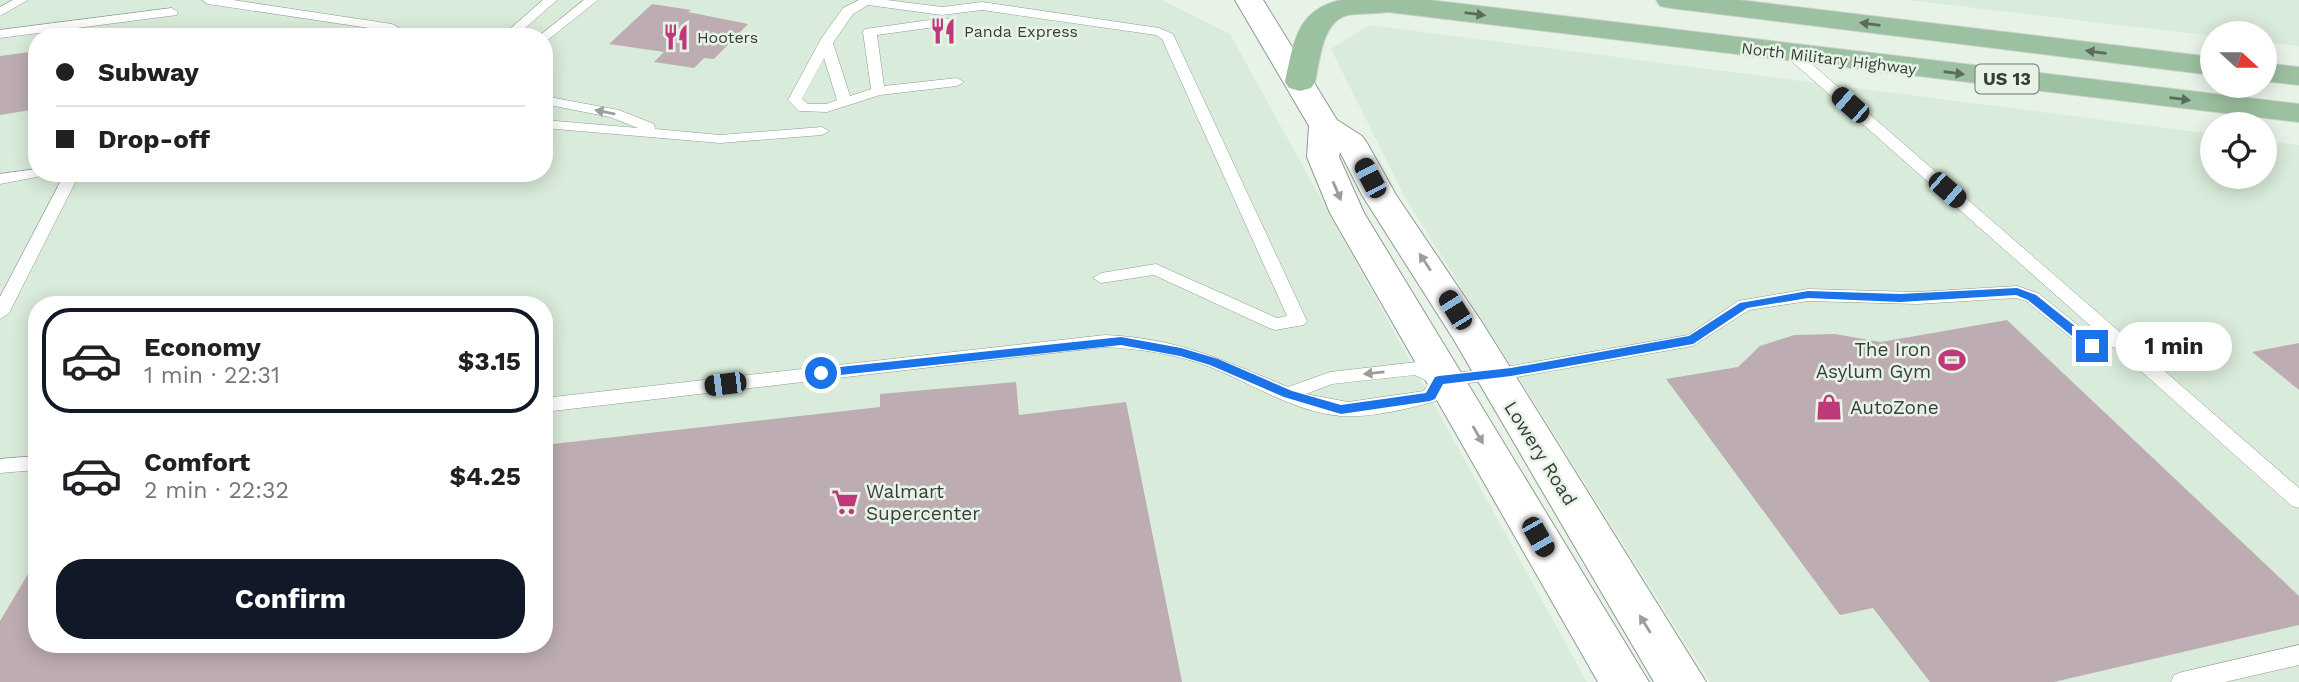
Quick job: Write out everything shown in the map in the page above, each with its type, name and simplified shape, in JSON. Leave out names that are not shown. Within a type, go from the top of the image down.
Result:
[{"type":"main road","name":"North Military Highway","points":[[1359,0],[2299,113]]},
{"type":"main road","name":"North Military Highway","points":[[1670,0],[2200,65]]},
{"type":"main road","points":[[1300,82],[1310,44],[1323,16],[1338,10],[1390,4]]},
{"type":"main road","points":[[2277,73],[2299,76]]},
{"type":"street","name":"Lowery Road","points":[[1249,0],[1325,127],[1351,144],[1379,195],[1425,263],[1681,682]]},
{"type":"street","name":"Lowery Road","points":[[1325,127],[1323,157],[1347,213],[1442,380],[1624,682]]},
{"type":"lane","points":[[0,12],[22,0]]},
{"type":"lane","points":[[208,0],[392,28]]},
{"type":"lane","points":[[518,28],[551,0]]},
{"type":"lane","points":[[553,32],[592,0]]},
{"type":"lane","points":[[957,82],[878,91],[844,100],[827,108],[804,108],[794,100],[826,42],[848,11],[866,1],[942,11],[982,6],[1149,30],[1168,37],[1298,321],[1275,324],[1156,269],[1101,278]]},
{"type":"lane","points":[[47,28],[172,12]]},
{"type":"lane","points":[[878,91],[870,32],[944,22]]},
{"type":"lane","points":[[0,34],[28,30]]},
{"type":"lane","points":[[826,42],[844,100]]},
{"type":"lane","points":[[1792,54],[2299,500]]},
{"type":"lane","points":[[553,102],[614,113],[662,132]]},
{"type":"lane","points":[[553,125],[720,139],[822,131]]},
{"type":"lane","points":[[0,179],[28,174]]},
{"type":"lane","points":[[0,313],[68,182]]},
{"type":"lane","points":[[1288,394],[1330,378],[1417,368],[1442,380],[1693,340],[1744,305],[1808,295],[1883,298],[2017,292],[2032,297],[2092,346],[2118,340]]},
{"type":"lane","points":[[553,404],[1105,341],[1121,341],[1181,352],[1214,362],[1288,394],[1341,410],[1430,396],[1442,380]]},
{"type":"lane","points":[[0,466],[28,464]]},
{"type":"lane","points":[[2182,682],[2299,655]]},
{"type":"shaded area","points":[[0,0],[1162,0],[1230,34],[1587,682],[0,682]]},
{"type":"shaded area","points":[[1907,0],[2299,0],[2299,46],[2277,43],[2277,21],[2200,21],[2200,35]]},
{"type":"shaded area","points":[[1369,25],[2200,132],[2200,189],[2277,189],[2277,142],[2299,145],[2299,682],[1710,682],[1404,196],[1331,49]]},
{"type":"building","name":"Hooters","points":[[652,4],[748,24],[714,59],[704,58],[694,68],[654,62],[664,52],[609,44]]},
{"type":"building","points":[[28,52],[28,110],[0,115],[0,56]]},
{"type":"building","points":[[2007,320],[2299,596],[2299,625],[2054,682],[1930,682],[1873,608],[1840,615],[1666,379],[1738,367],[1760,346],[1794,335],[1835,334],[1881,342]]},
{"type":"building","points":[[2299,343],[2299,390],[2252,352]]},
{"type":"building","name":"Walmart Supercenter","points":[[1016,382],[1019,415],[1126,402],[1182,682],[0,682],[0,621],[28,574],[28,653],[553,653],[553,444],[880,407],[880,394]]},
{"type":"place","name":"Panda Express","points":[[943,31]]},
{"type":"place","name":"Hooters","points":[[676,37]]},
{"type":"place","name":"The Iron Asylum Gym","points":[[1952,360]]},
{"type":"place","name":"AutoZone","points":[[1829,407]]},
{"type":"place","name":"Walmart Supercenter","points":[[845,502]]},
{"type":"route","points":[[821,373],[1121,341],[1181,352],[1214,362],[1288,394],[1341,410],[1430,396],[1439,380],[1511,372],[1693,340],[1744,305],[1808,295],[1900,298],[2017,292],[2032,297],[2092,346]]}]
